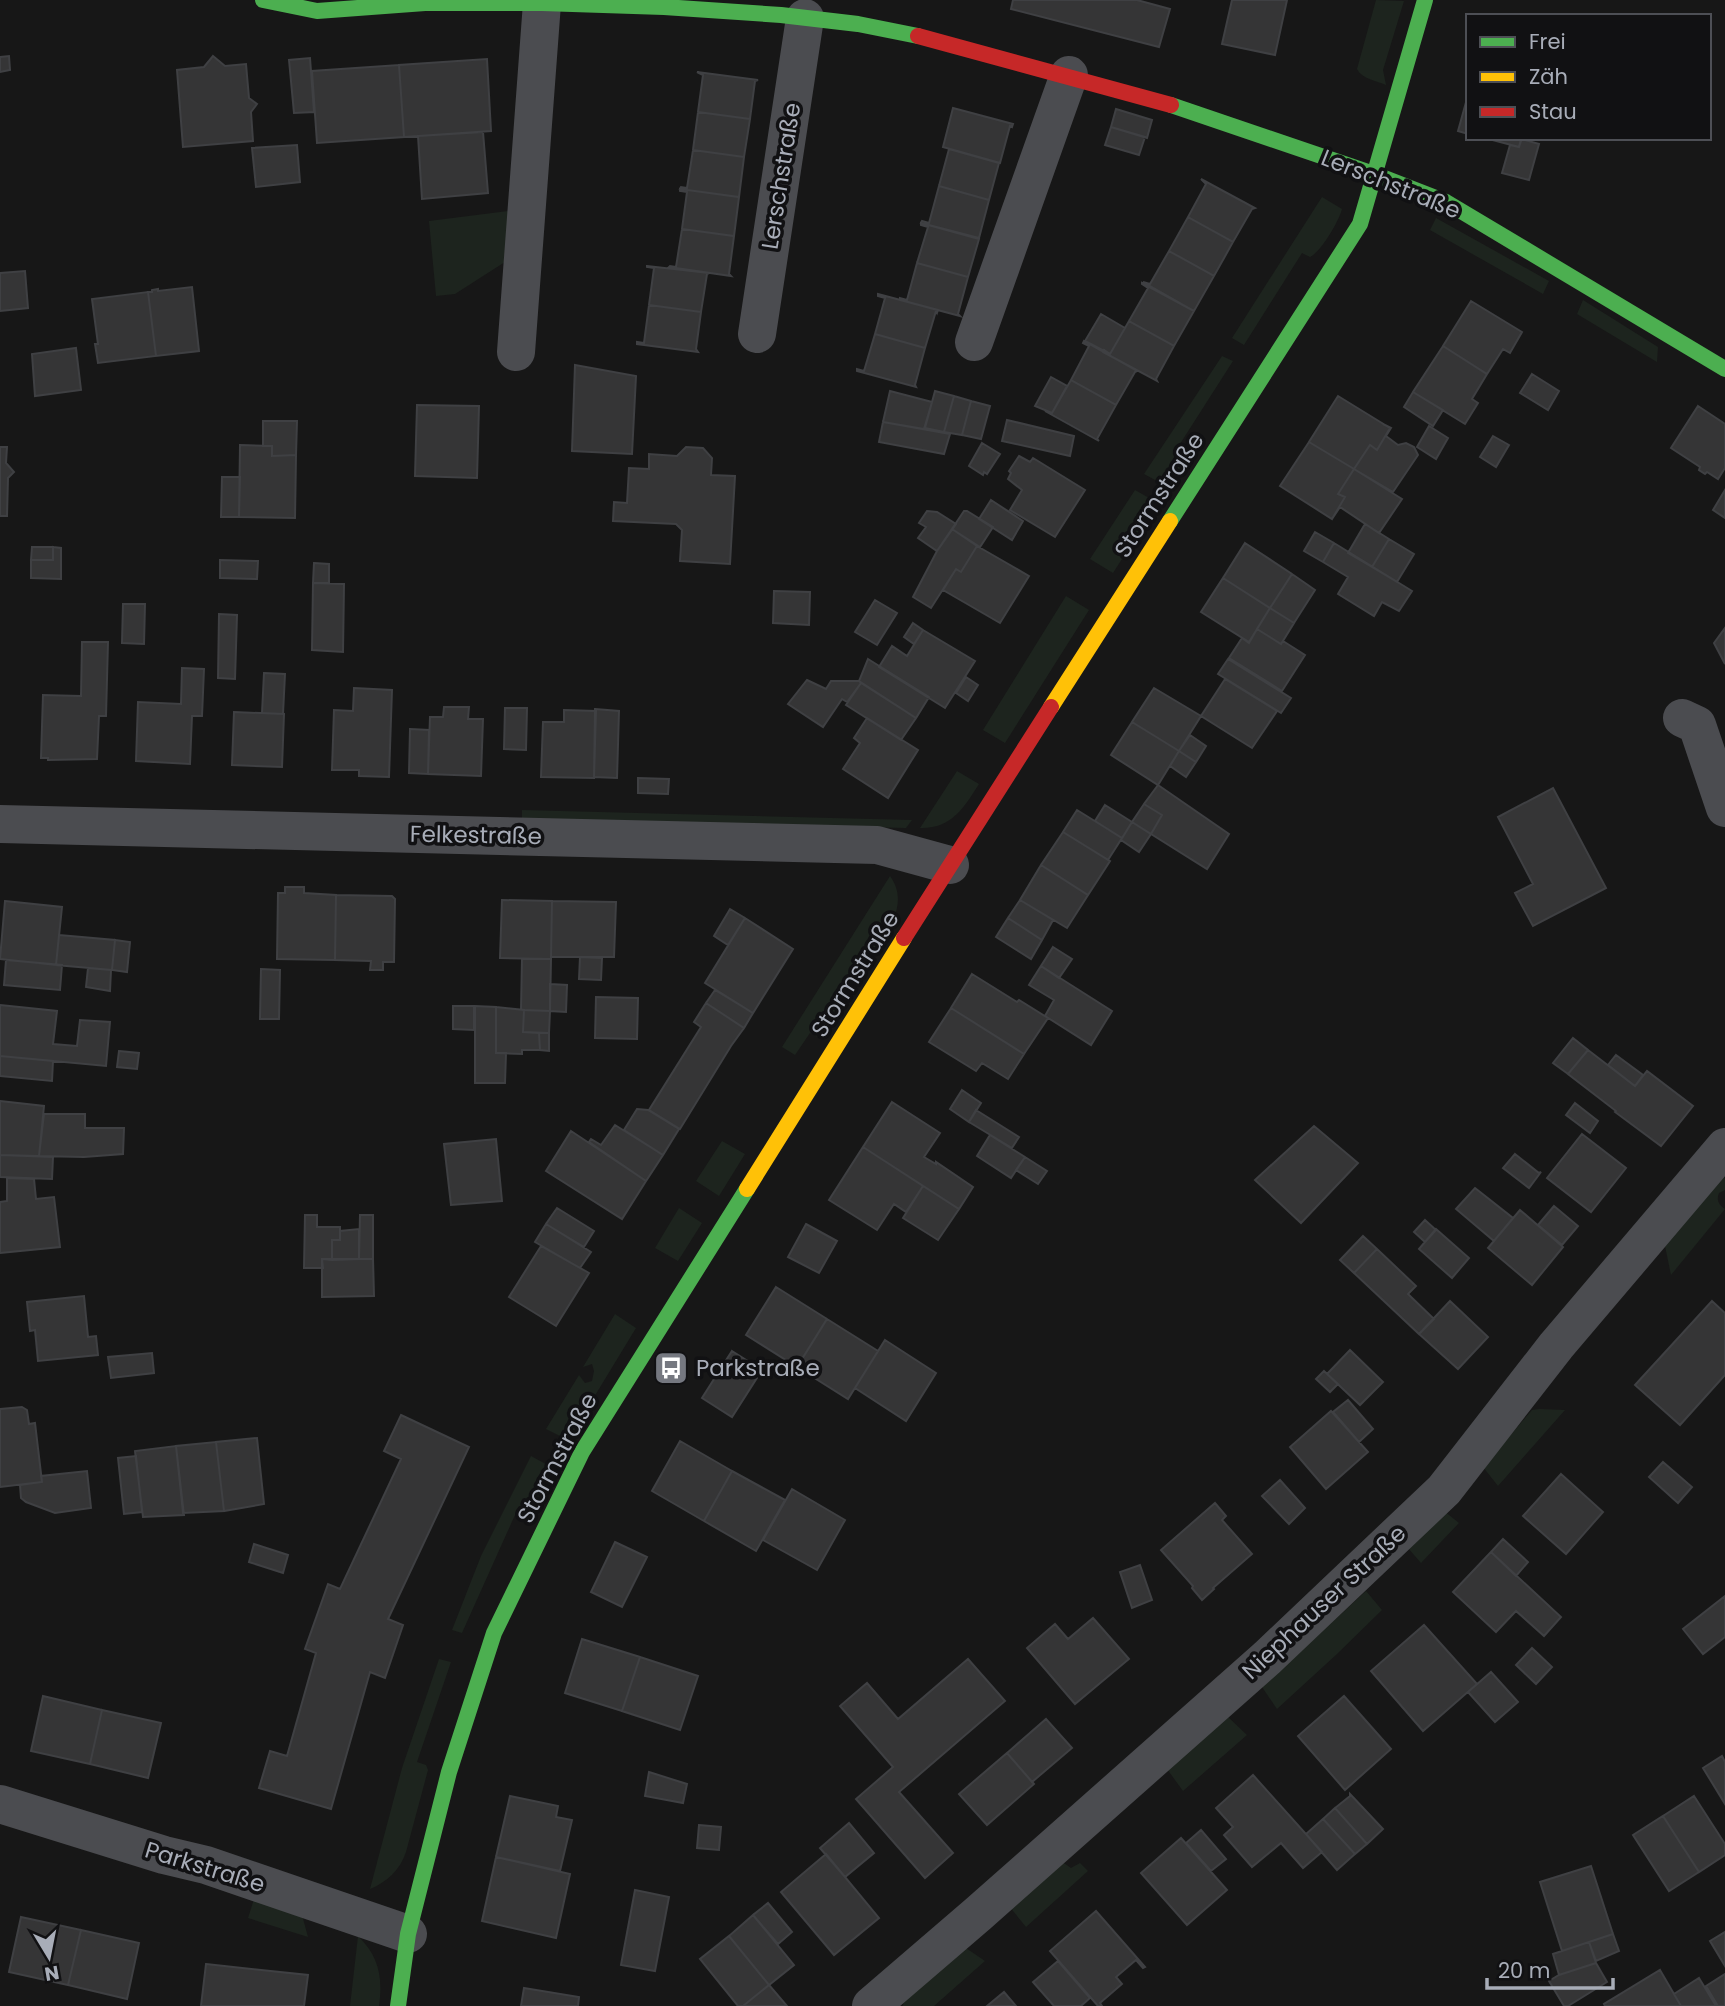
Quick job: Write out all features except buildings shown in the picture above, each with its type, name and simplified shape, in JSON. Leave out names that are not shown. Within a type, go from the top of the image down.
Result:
[{"type":"street","name":"Lerschstraße","points":[[263,0],[317,11],[425,3],[542,3],[861,12],[931,38],[1187,108],[1446,202],[1725,369]]},
{"type":"street","name":"Stormstraße","points":[[398,2006],[408,1934],[449,1772],[494,1633],[582,1452],[950,865],[1360,224],[1425,0]]},
{"type":"street","points":[[516,352],[542,3]]},
{"type":"street","name":"Lerschstraße","points":[[757,334],[790,11]]},
{"type":"street","points":[[974,342],[1069,75]]},
{"type":"street","points":[[1682,718],[1697,725],[1725,808]]},
{"type":"street","name":"Felkestraße","points":[[0,824],[877,845],[950,865]]},
{"type":"street","name":"Niephauser Straße","points":[[871,2006],[1268,1658],[1444,1489],[1556,1346],[1725,1147]]},
{"type":"street","name":"Parkstraße","points":[[0,1804],[164,1855],[206,1865],[408,1934]]},
{"type":"shaded area","points":[[1376,0],[1404,1],[1383,70],[1386,85],[1366,77],[1357,69]]},
{"type":"shaded area","points":[[1322,197],[1342,209],[1333,228],[1314,254],[1310,257],[1302,253],[1244,345],[1232,338]]},
{"type":"shaded area","points":[[515,210],[511,258],[455,294],[436,296],[429,221]]},
{"type":"shaded area","points":[[1436,218],[1549,281],[1543,294],[1430,230]]},
{"type":"shaded area","points":[[1583,300],[1658,347],[1657,362],[1577,314]]},
{"type":"shaded area","points":[[1222,356],[1233,361],[1178,447],[1186,453],[1187,458],[1168,487],[1144,474]]},
{"type":"shaded area","points":[[1135,490],[1158,503],[1113,573],[1090,559]]},
{"type":"shaded area","points":[[1066,596],[1089,610],[1005,743],[983,730]]},
{"type":"shaded area","points":[[957,771],[979,784],[962,809],[948,821],[920,828]]},
{"type":"shaded area","points":[[522,810],[912,820],[906,828],[522,819]]},
{"type":"shaded area","points":[[890,876],[898,897],[893,920],[818,1037],[810,1033],[795,1055],[782,1047]]},
{"type":"shaded area","points":[[722,1141],[745,1154],[719,1196],[696,1181]]},
{"type":"shaded area","points":[[1722,1174],[1725,1190],[1719,1193],[1718,1200],[1725,1209],[1671,1275],[1665,1246]]},
{"type":"shaded area","points":[[679,1208],[702,1223],[678,1261],[655,1248]]},
{"type":"shaded area","points":[[615,1314],[636,1328],[568,1440],[546,1429],[579,1375],[585,1383],[592,1381],[592,1364],[583,1367]]},
{"type":"shaded area","points":[[1532,1410],[1565,1410],[1498,1486],[1483,1467]]},
{"type":"shaded area","points":[[531,1456],[553,1468],[533,1506],[529,1509],[519,1506],[462,1633],[452,1630],[481,1556]]},
{"type":"shaded area","points":[[1444,1511],[1459,1523],[1421,1563],[1408,1548]]},
{"type":"shaded area","points":[[1366,1591],[1382,1610],[1277,1709],[1262,1687]]},
{"type":"shaded area","points":[[439,1659],[451,1662],[417,1762],[426,1765],[428,1770],[406,1852],[392,1875],[370,1889],[402,1768]]},
{"type":"shaded area","points":[[1228,1717],[1247,1735],[1183,1791],[1167,1769]]},
{"type":"shaded area","points":[[1061,1861],[1071,1868],[1080,1863],[1088,1871],[1026,1927],[1009,1906]]},
{"type":"shaded area","points":[[254,1899],[302,1915],[308,1937],[248,1918]]},
{"type":"shaded area","points":[[358,1936],[371,1951],[378,1968],[379,2006],[350,2006]]},
{"type":"shaded area","points":[[963,1946],[985,1961],[934,2006],[903,2006],[904,1996]]},
{"type":"traffic: fast","points":[[263,0],[317,11],[425,3],[664,7],[781,15],[858,24],[918,36]]},
{"type":"traffic: fast","points":[[1170,521],[1360,224],[1425,0]]},
{"type":"traffic: fast","points":[[1171,105],[1374,174],[1446,202],[1725,369]]},
{"type":"traffic: fast","points":[[398,2006],[408,1934],[449,1772],[494,1633],[582,1452],[747,1189]]},
{"type":"traffic: slow","points":[[1051,707],[1170,521]]},
{"type":"traffic: slow","points":[[747,1189],[904,938]]},
{"type":"traffic: jam","points":[[918,36],[1171,105]]},
{"type":"traffic: jam","points":[[904,938],[1051,707]]},
{"type":"place","name":"Parkstraße","points":[[671,1368]]}]
